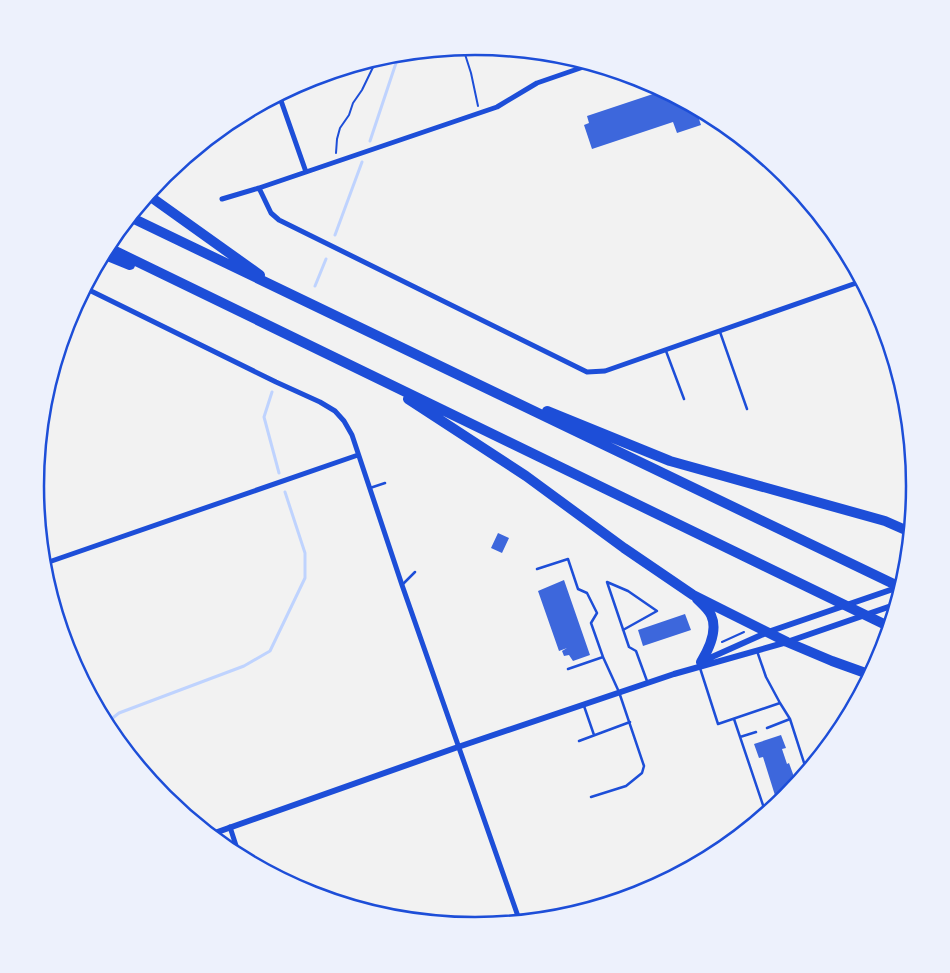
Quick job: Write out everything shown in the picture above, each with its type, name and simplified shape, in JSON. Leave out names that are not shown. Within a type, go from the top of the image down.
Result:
[{"type":"highway","points":[[154,199],[283,292]]},
{"type":"highway","points":[[136,220],[895,584]]},
{"type":"highway","points":[[114,250],[884,623]]},
{"type":"highway","points":[[110,257],[223,303]]},
{"type":"highway","points":[[364,372],[526,476],[624,548],[693,595],[788,642],[864,672]]},
{"type":"highway","points":[[454,372],[670,460],[885,521],[904,529]]},
{"type":"highway","points":[[693,595],[711,614],[714,626],[707,652],[700,664]]},
{"type":"street","points":[[222,199],[480,113],[504,103],[537,83],[579,68]]},
{"type":"street","points":[[282,101],[306,172]]},
{"type":"street","points":[[259,188],[271,213],[279,220],[587,372],[605,370],[855,283]]},
{"type":"street","points":[[91,291],[320,402],[335,411],[344,421],[352,435],[402,585],[518,915]]},
{"type":"street","points":[[50,561],[358,454]]},
{"type":"street","points":[[217,832],[458,747],[674,674],[768,632],[894,590]]},
{"type":"street","points":[[700,664],[788,642],[889,607]]},
{"type":"street","points":[[230,827],[236,846]]},
{"type":"lane","points":[[720,331],[747,409]]},
{"type":"lane","points":[[666,349],[684,399]]},
{"type":"lane","points":[[370,488],[385,483]]},
{"type":"lane","points":[[537,569],[568,559],[578,589],[587,593],[597,613],[591,623],[603,657],[620,692],[644,766],[642,773],[626,786],[590,797]]},
{"type":"lane","points":[[402,585],[415,572]]},
{"type":"lane","points":[[623,630],[657,611],[628,591],[607,582],[612,598],[623,630],[629,647],[636,651],[648,683]]},
{"type":"lane","points":[[758,650],[766,677],[790,719],[805,764]]},
{"type":"lane","points":[[568,669],[603,657]]},
{"type":"lane","points":[[700,664],[718,724],[780,703]]},
{"type":"lane","points":[[584,704],[594,735]]},
{"type":"lane","points":[[734,719],[764,807]]},
{"type":"lane","points":[[767,728],[790,719]]},
{"type":"lane","points":[[579,741],[630,722]]},
{"type":"lane","points":[[740,737],[756,732]]},
{"type":"path","points":[[465,55],[480,113]]},
{"type":"path","points":[[336,162],[338,133],[349,115],[352,103],[359,96],[373,68]]},
{"type":"path","points":[[718,641],[720,643],[744,632]]},
{"type":"building","points":[[653,94],[699,118],[701,125],[677,133],[673,122],[592,149],[584,125],[589,123],[587,116]]},
{"type":"building","points":[[498,533],[509,538],[502,553],[491,548]]},
{"type":"building","points":[[564,580],[590,655],[573,661],[569,655],[564,656],[562,651],[567,648],[559,651],[538,591]]},
{"type":"building","points":[[685,614],[691,630],[643,646],[638,630]]},
{"type":"building","points":[[781,735],[786,748],[782,749],[794,776],[775,796],[763,757],[759,758],[754,744]]},
{"type":"waterway","points":[[370,141],[396,63]]},
{"type":"waterway","points":[[335,235],[362,162]]},
{"type":"waterway","points":[[315,286],[326,259]]},
{"type":"waterway","points":[[272,392],[264,417],[279,473]]},
{"type":"waterway","points":[[112,719],[119,713],[244,666],[270,651],[305,578],[305,553],[285,492]]}]
